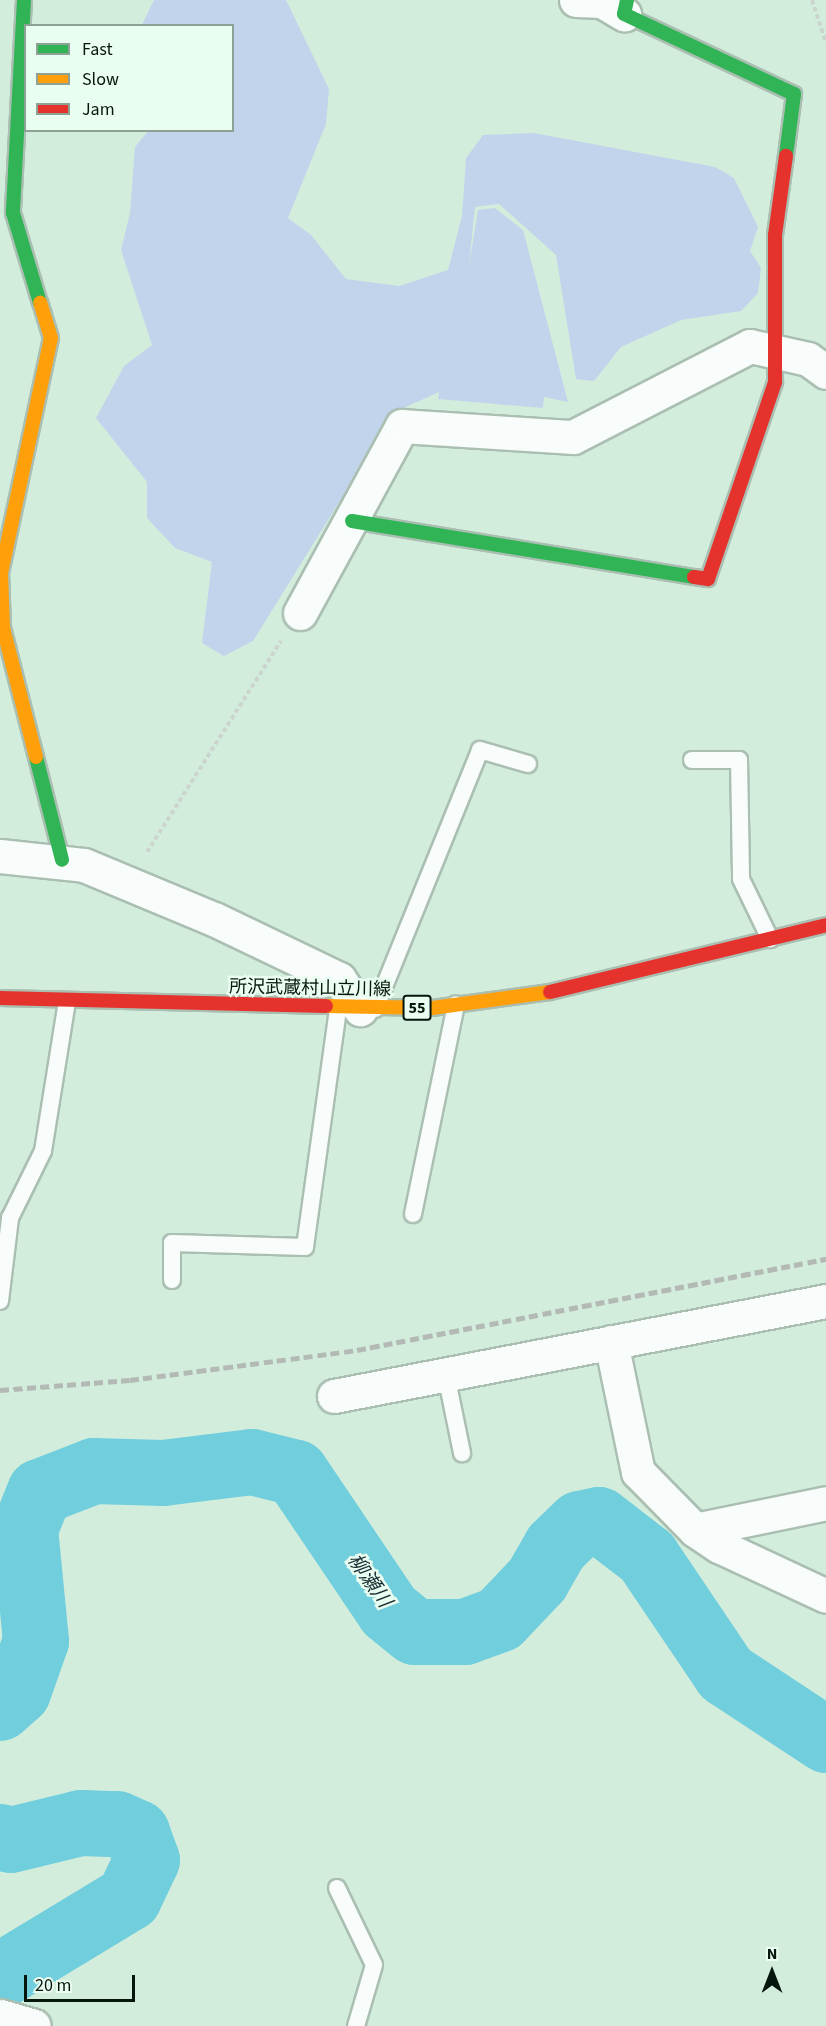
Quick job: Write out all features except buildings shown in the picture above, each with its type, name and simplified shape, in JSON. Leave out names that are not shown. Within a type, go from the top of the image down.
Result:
[{"type":"street","points":[[19,0],[13,213],[51,338],[11,513],[1,573],[3,628],[62,860]]},
{"type":"street","points":[[352,521],[708,579],[775,382],[772,347],[775,235],[794,94],[626,7],[602,1],[576,0]]},
{"type":"street","points":[[300,613],[402,426],[573,437],[750,346],[772,347],[808,359],[826,372]]},
{"type":"street","points":[[0,856],[62,860],[128,884],[339,979],[358,1009]]},
{"type":"street","name":"所沢武蔵村山立川線","points":[[0,998],[358,1009],[456,1004],[547,993],[826,925]]},
{"type":"street","points":[[334,1396],[826,1301]]},
{"type":"street","points":[[611,1342],[638,1472],[695,1530],[826,1596]]},
{"type":"street","points":[[695,1530],[826,1503]]},
{"type":"street","points":[[0,2016],[34,2026]]},
{"type":"lane","points":[[172,1280],[172,1243],[305,1247],[358,1009],[480,750],[528,764]]},
{"type":"lane","points":[[692,759],[739,760],[741,879],[770,939]]},
{"type":"lane","points":[[0,1301],[10,1218],[43,1151],[67,1001]]},
{"type":"lane","points":[[413,1215],[456,1004]]},
{"type":"lane","points":[[446,1375],[462,1453]]},
{"type":"lane","points":[[337,1888],[374,1965],[356,2026]]},
{"type":"path","points":[[812,0],[826,43]]},
{"type":"path","points":[[128,884],[300,613]]},
{"type":"shaded area","points":[[154,0],[286,0],[329,89],[326,124],[288,218],[311,235],[346,279],[399,286],[448,270],[462,216],[466,158],[483,135],[534,133],[715,167],[734,178],[758,227],[750,251],[761,268],[758,293],[741,311],[681,320],[621,347],[594,381],[576,379],[556,255],[499,204],[475,207],[469,265],[478,210],[495,208],[523,230],[568,402],[544,397],[543,408],[438,399],[439,392],[395,412],[253,641],[224,656],[202,643],[212,562],[175,548],[147,518],[147,482],[96,418],[124,366],[152,345],[121,250],[130,213],[135,147],[147,132],[234,132],[234,24],[142,24]]},
{"type":"waterway","name":"柳瀬川","points":[[0,1708],[18,1692],[36,1641],[25,1529],[40,1492],[94,1471],[163,1473],[252,1462],[296,1473],[389,1611],[415,1632],[465,1632],[500,1619],[537,1580],[556,1547],[580,1524],[599,1520],[647,1557],[726,1674],[826,1740]]},
{"type":"waterway","name":"柳瀬川","points":[[0,1837],[11,1840],[81,1823],[117,1824],[137,1833],[147,1860],[129,1898],[0,1976]]},
{"type":"railway","points":[[0,1390],[130,1380],[357,1350],[826,1259]]},
{"type":"traffic: fast","points":[[24,0],[13,213],[40,303]]},
{"type":"traffic: fast","points":[[627,0],[624,14],[794,94],[786,156]]},
{"type":"traffic: fast","points":[[352,521],[694,577]]},
{"type":"traffic: fast","points":[[36,757],[62,860]]},
{"type":"traffic: slow","points":[[36,757],[3,628],[1,573],[51,338],[40,303]]},
{"type":"traffic: slow","points":[[326,1006],[432,1008],[550,992]]},
{"type":"traffic: jam","points":[[694,577],[708,579],[775,382],[775,235],[786,156]]},
{"type":"traffic: jam","points":[[550,992],[826,925]]},
{"type":"traffic: jam","points":[[0,998],[326,1006]]}]
